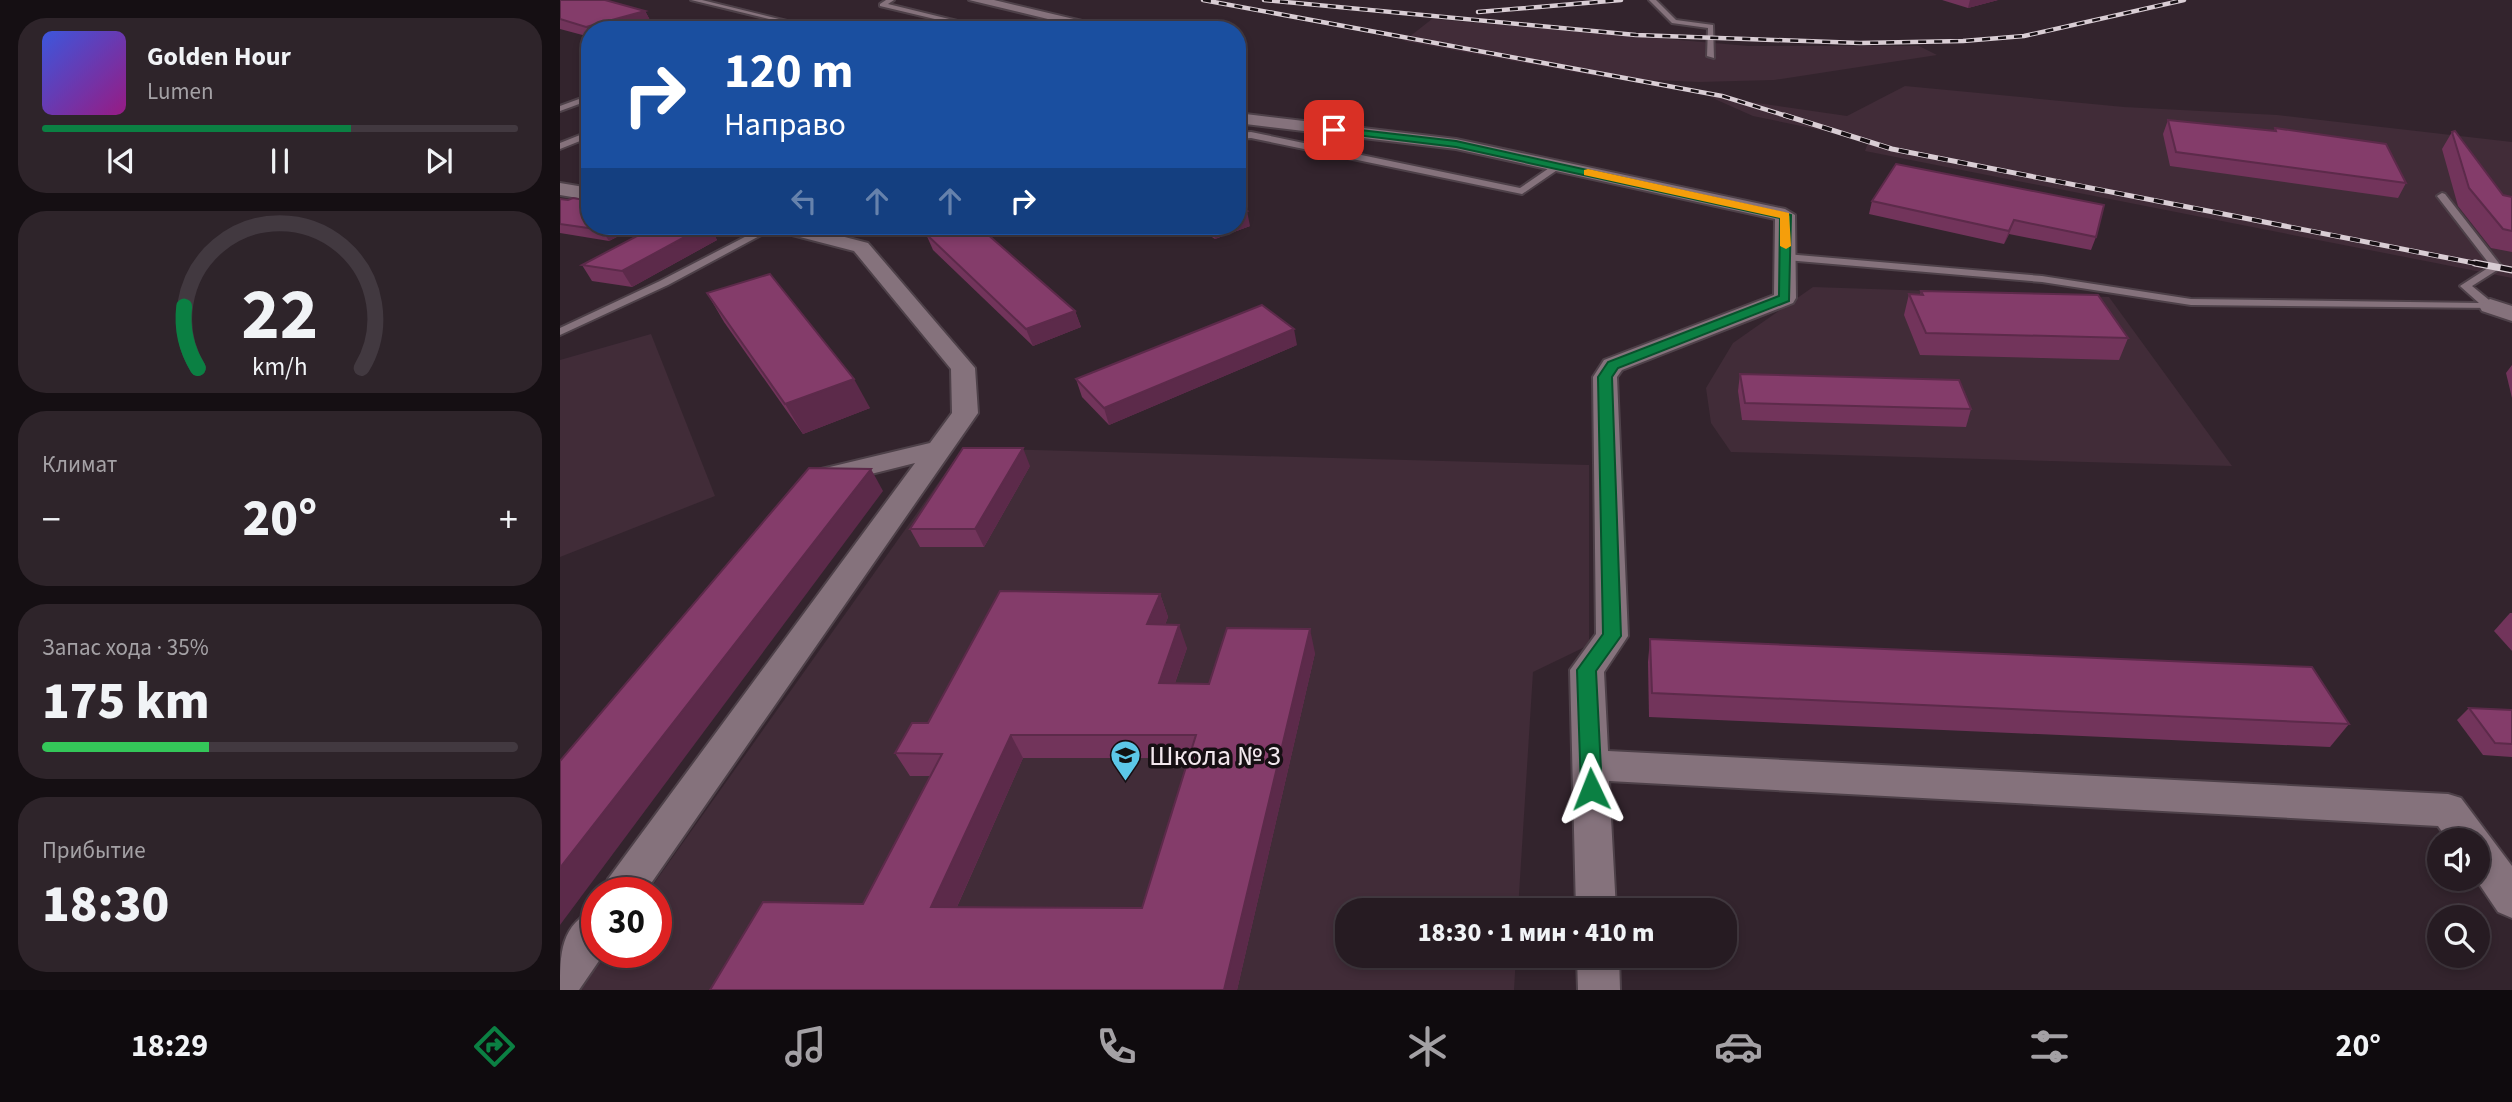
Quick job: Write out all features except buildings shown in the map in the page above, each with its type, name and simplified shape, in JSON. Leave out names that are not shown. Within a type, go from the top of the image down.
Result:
[{"type":"street","points":[[976,0],[1072,21]]},
{"type":"street","points":[[1246,119],[1456,144],[1786,215],[1785,298],[1613,365],[1605,377],[1612,636],[1587,670],[1596,898]]},
{"type":"street","points":[[560,189],[581,192]]},
{"type":"street","points":[[633,877],[965,413],[963,368],[871,236],[825,235]]},
{"type":"street","points":[[2490,306],[2512,314]]},
{"type":"street","points":[[797,492],[806,481],[939,449]]},
{"type":"street","points":[[1591,765],[2448,810],[2461,828]]},
{"type":"street","points":[[2490,868],[2512,899]]},
{"type":"street","points":[[560,980],[581,950]]},
{"type":"street","points":[[1598,968],[1599,990]]},
{"type":"lane","points":[[694,0],[784,21]]},
{"type":"lane","points":[[716,5],[735,0]]},
{"type":"lane","points":[[891,0],[882,5],[952,21]]},
{"type":"lane","points":[[1652,0],[1674,22],[1711,26],[1711,56]]},
{"type":"lane","points":[[560,108],[581,100]]},
{"type":"lane","points":[[1246,135],[1522,191],[1558,166]]},
{"type":"lane","points":[[560,146],[581,138]]},
{"type":"lane","points":[[2442,196],[2497,267],[2465,286],[2490,306]]},
{"type":"lane","points":[[560,332],[664,283],[756,235]]},
{"type":"lane","points":[[825,235],[871,236]]},
{"type":"lane","points":[[1786,257],[2042,279],[2191,302],[2282,306],[2490,306]]},
{"type":"shaded area","points":[[1432,19],[1749,46],[1919,46],[1937,55],[1774,80],[1699,82],[1607,78],[1404,41]]},
{"type":"shaded area","points":[[1905,86],[2124,107],[2277,115],[2512,142],[2512,278],[1865,151],[1869,140],[1753,116],[1708,96],[1847,116]]},
{"type":"shaded area","points":[[1813,287],[2109,297],[2232,466],[1731,452],[1711,423],[1706,388],[1733,343]]},
{"type":"shaded area","points":[[651,334],[715,496],[560,557],[560,360]]},
{"type":"shaded area","name":"Школа № 3","points":[[963,448],[1589,465],[1589,645],[1533,672],[1519,898],[1335,898],[1335,968],[1515,968],[1514,990],[579,990],[595,968],[672,968],[672,877],[659,877]]},
{"type":"railway","points":[[1203,0],[1722,96],[1790,117]]},
{"type":"railway","points":[[1264,0],[1636,35],[1860,43],[1963,41],[2024,36],[2184,0]]},
{"type":"railway","points":[[1478,12],[1621,0]]},
{"type":"railway","points":[[1784,115],[1892,149],[2484,265]]},
{"type":"railway","points":[[2475,263],[2512,270]]},
{"type":"slow traffic","points":[[1588,173],[1786,215],[1786,246]]},
{"type":"place","name":"Школа № 3","points":[[1126,782]]},
{"type":"route","points":[[1334,130],[1456,144],[1786,215],[1785,298],[1613,365],[1605,377],[1612,636],[1587,670],[1591,789]]}]
